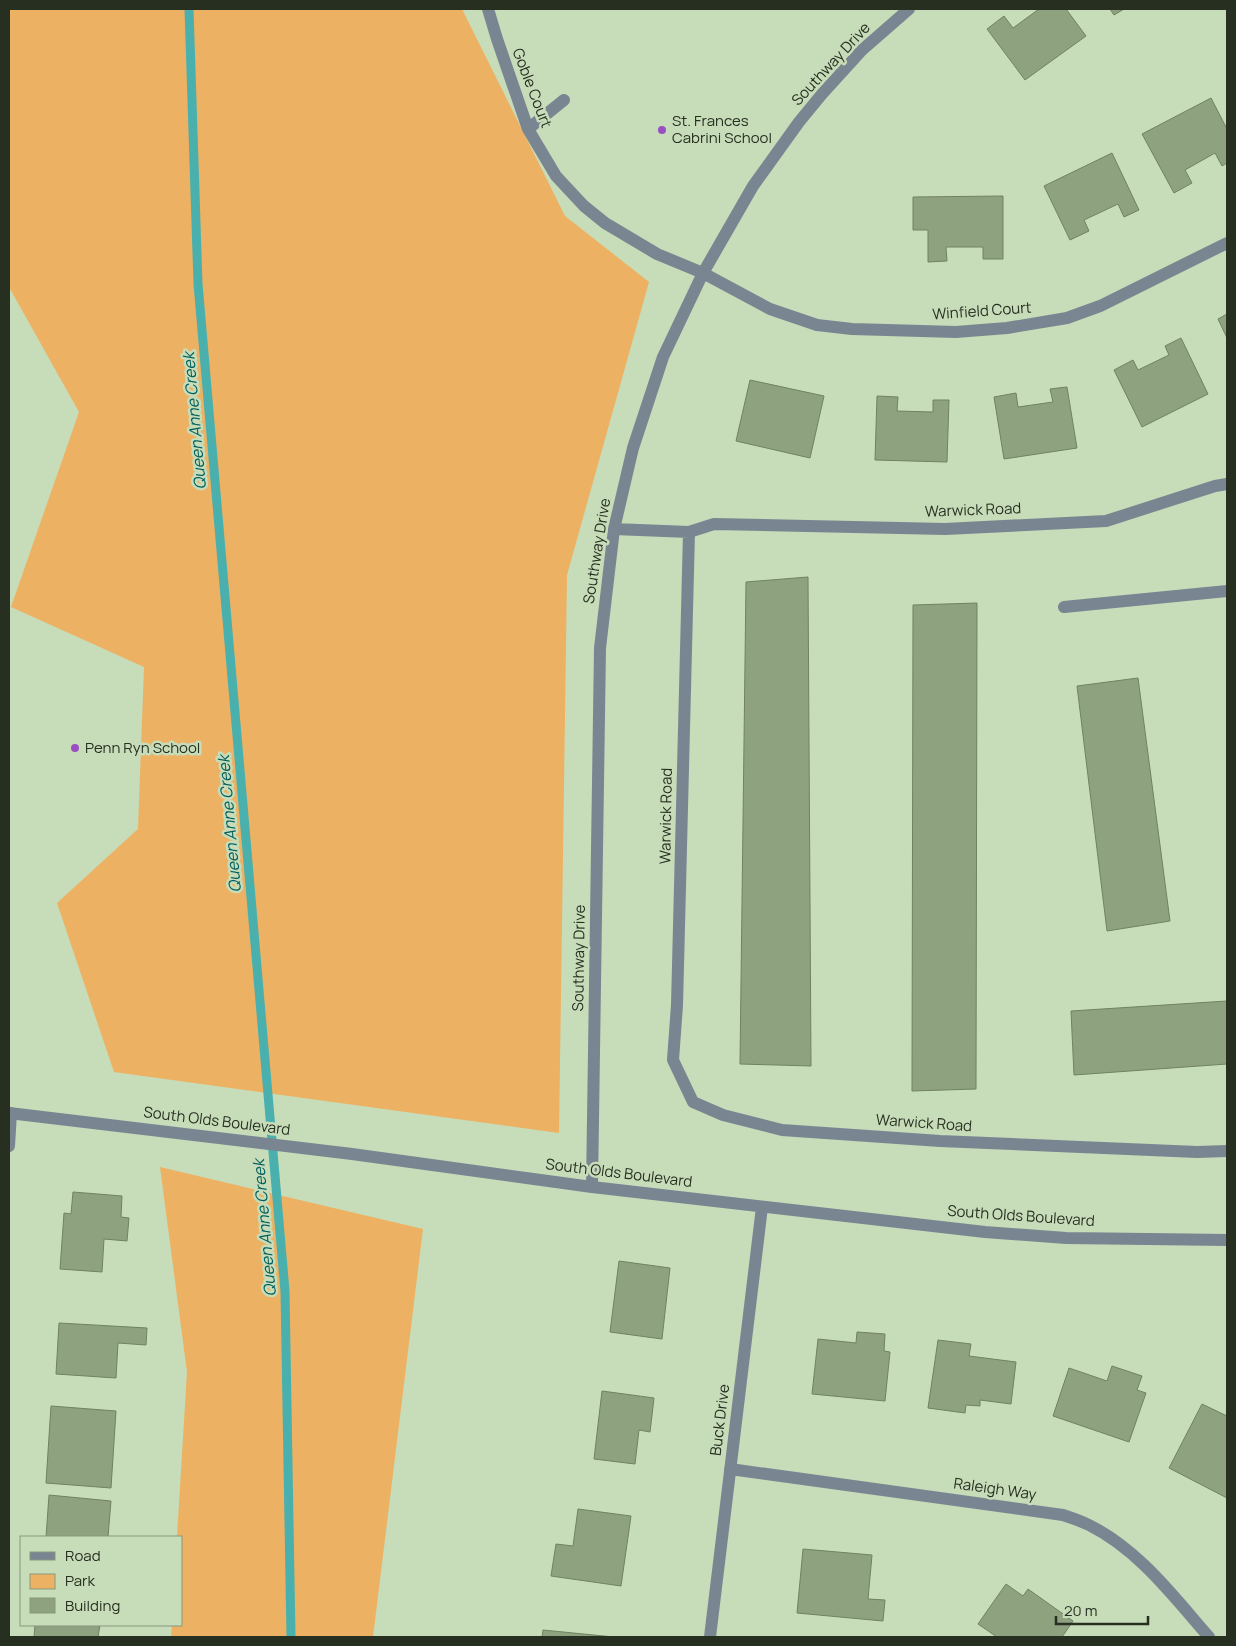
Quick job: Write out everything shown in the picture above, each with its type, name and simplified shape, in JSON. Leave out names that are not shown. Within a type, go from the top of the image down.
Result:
[{"type":"street","name":"Goble Court","points":[[488,9],[528,129],[556,176],[584,206],[605,223],[657,254],[703,273]]},
{"type":"street","name":"Southway Drive","points":[[592,1187],[600,648],[614,529],[633,448],[663,357],[703,273],[752,186],[799,122],[862,50],[909,9]]},
{"type":"street","points":[[528,129],[564,100]]},
{"type":"street","name":"Winfield Court","points":[[703,273],[770,310],[817,324],[852,329],[956,332],[1007,328],[1067,318],[1100,306],[1227,243]]},
{"type":"street","name":"Warwick Road","points":[[1227,484],[1215,486],[1106,521],[945,529],[714,524],[689,532],[677,1005],[673,1060],[693,1102],[723,1115],[782,1130],[965,1142],[1197,1152],[1227,1151]]},
{"type":"street","points":[[614,529],[689,532]]},
{"type":"street","points":[[1064,607],[1227,591]]},
{"type":"street","points":[[9,1146],[10,1113]]},
{"type":"street","name":"South Olds Boulevard","points":[[10,1113],[352,1154],[592,1187],[976,1231],[1066,1238],[1227,1240]]},
{"type":"street","name":"Buck Drive","points":[[710,1637],[762,1207]]},
{"type":"street","name":"Raleigh Way","points":[[730,1469],[1063,1515],[1088,1524],[1118,1542],[1145,1564],[1209,1637]]},
{"type":"green space","points":[[9,9],[462,9],[565,216],[649,282],[567,575],[559,1133],[114,1072],[57,903],[138,829],[144,667],[11,607],[79,412],[9,287]]},
{"type":"green space","points":[[160,1167],[423,1229],[373,1637],[171,1637],[172,1626],[182,1626],[182,1536],[177,1536],[187,1372]]},
{"type":"building","points":[[1039,9],[1066,9],[1086,36],[1025,80],[987,29],[1004,16],[1013,28]]},
{"type":"building","points":[[1110,9],[1124,9],[1114,15]]},
{"type":"building","points":[[1211,98],[1227,129],[1227,163],[1222,166],[1215,153],[1185,170],[1192,183],[1174,193],[1142,134]]},
{"type":"building","points":[[1112,153],[1139,210],[1124,217],[1118,204],[1084,220],[1089,231],[1070,240],[1044,186]]},
{"type":"building","points":[[1003,196],[1003,259],[983,259],[983,247],[946,247],[947,261],[928,262],[928,230],[913,230],[913,197]]},
{"type":"building","points":[[1227,314],[1227,338],[1218,319]]},
{"type":"building","points":[[1181,338],[1208,394],[1142,427],[1114,370],[1133,360],[1138,370],[1169,355],[1165,346]]},
{"type":"building","points":[[750,380],[824,396],[810,458],[736,441]]},
{"type":"building","points":[[1067,387],[1077,448],[1004,459],[994,397],[1016,393],[1018,407],[1053,402],[1050,389]]},
{"type":"building","points":[[877,396],[898,397],[897,411],[933,412],[933,400],[949,400],[947,462],[875,460]]},
{"type":"building","points":[[808,577],[811,1066],[740,1064],[746,582]]},
{"type":"building","points":[[977,603],[976,1089],[912,1091],[913,605]]},
{"type":"building","points":[[1138,678],[1170,921],[1107,931],[1077,686]]},
{"type":"building","points":[[1227,1001],[1227,1064],[1074,1075],[1071,1011]]},
{"type":"building","points":[[73,1192],[122,1196],[121,1217],[129,1218],[127,1241],[104,1239],[102,1272],[60,1269],[64,1213],[71,1214]]},
{"type":"building","points":[[619,1261],[670,1268],[662,1339],[610,1332]]},
{"type":"building","points":[[59,1323],[147,1328],[146,1345],[118,1343],[116,1378],[56,1374]]},
{"type":"building","points":[[857,1332],[885,1334],[884,1351],[890,1352],[885,1401],[812,1394],[818,1339],[856,1343]]},
{"type":"building","points":[[938,1340],[971,1344],[969,1356],[1016,1362],[1011,1404],[980,1400],[980,1406],[966,1405],[965,1413],[928,1408]]},
{"type":"building","points":[[1112,1366],[1142,1376],[1137,1390],[1146,1393],[1129,1442],[1053,1416],[1069,1368],[1107,1381]]},
{"type":"building","points":[[602,1391],[654,1398],[650,1432],[639,1430],[635,1464],[594,1459]]},
{"type":"building","points":[[1202,1404],[1227,1416],[1227,1498],[1169,1468]]},
{"type":"building","points":[[51,1406],[116,1411],[111,1488],[46,1483]]},
{"type":"building","points":[[49,1495],[111,1501],[108,1536],[46,1536]]},
{"type":"building","points":[[578,1509],[631,1516],[621,1586],[551,1576],[556,1544],[573,1546]]},
{"type":"building","points":[[803,1549],[872,1555],[868,1599],[885,1600],[883,1621],[797,1613]]},
{"type":"building","points":[[1006,1584],[1023,1596],[1028,1589],[1073,1621],[1062,1637],[997,1637],[978,1624]]},
{"type":"building","points":[[35,1626],[100,1626],[98,1637],[34,1637]]},
{"type":"building","points":[[543,1630],[614,1637],[542,1637]]},
{"type":"waterway","name":"Queen Anne Creek","points":[[189,9],[198,284],[285,1291],[291,1637]]},
{"type":"place","name":"St. Frances Cabrini School","points":[[662,130]]},
{"type":"place","name":"Penn Ryn School","points":[[75,748]]}]
